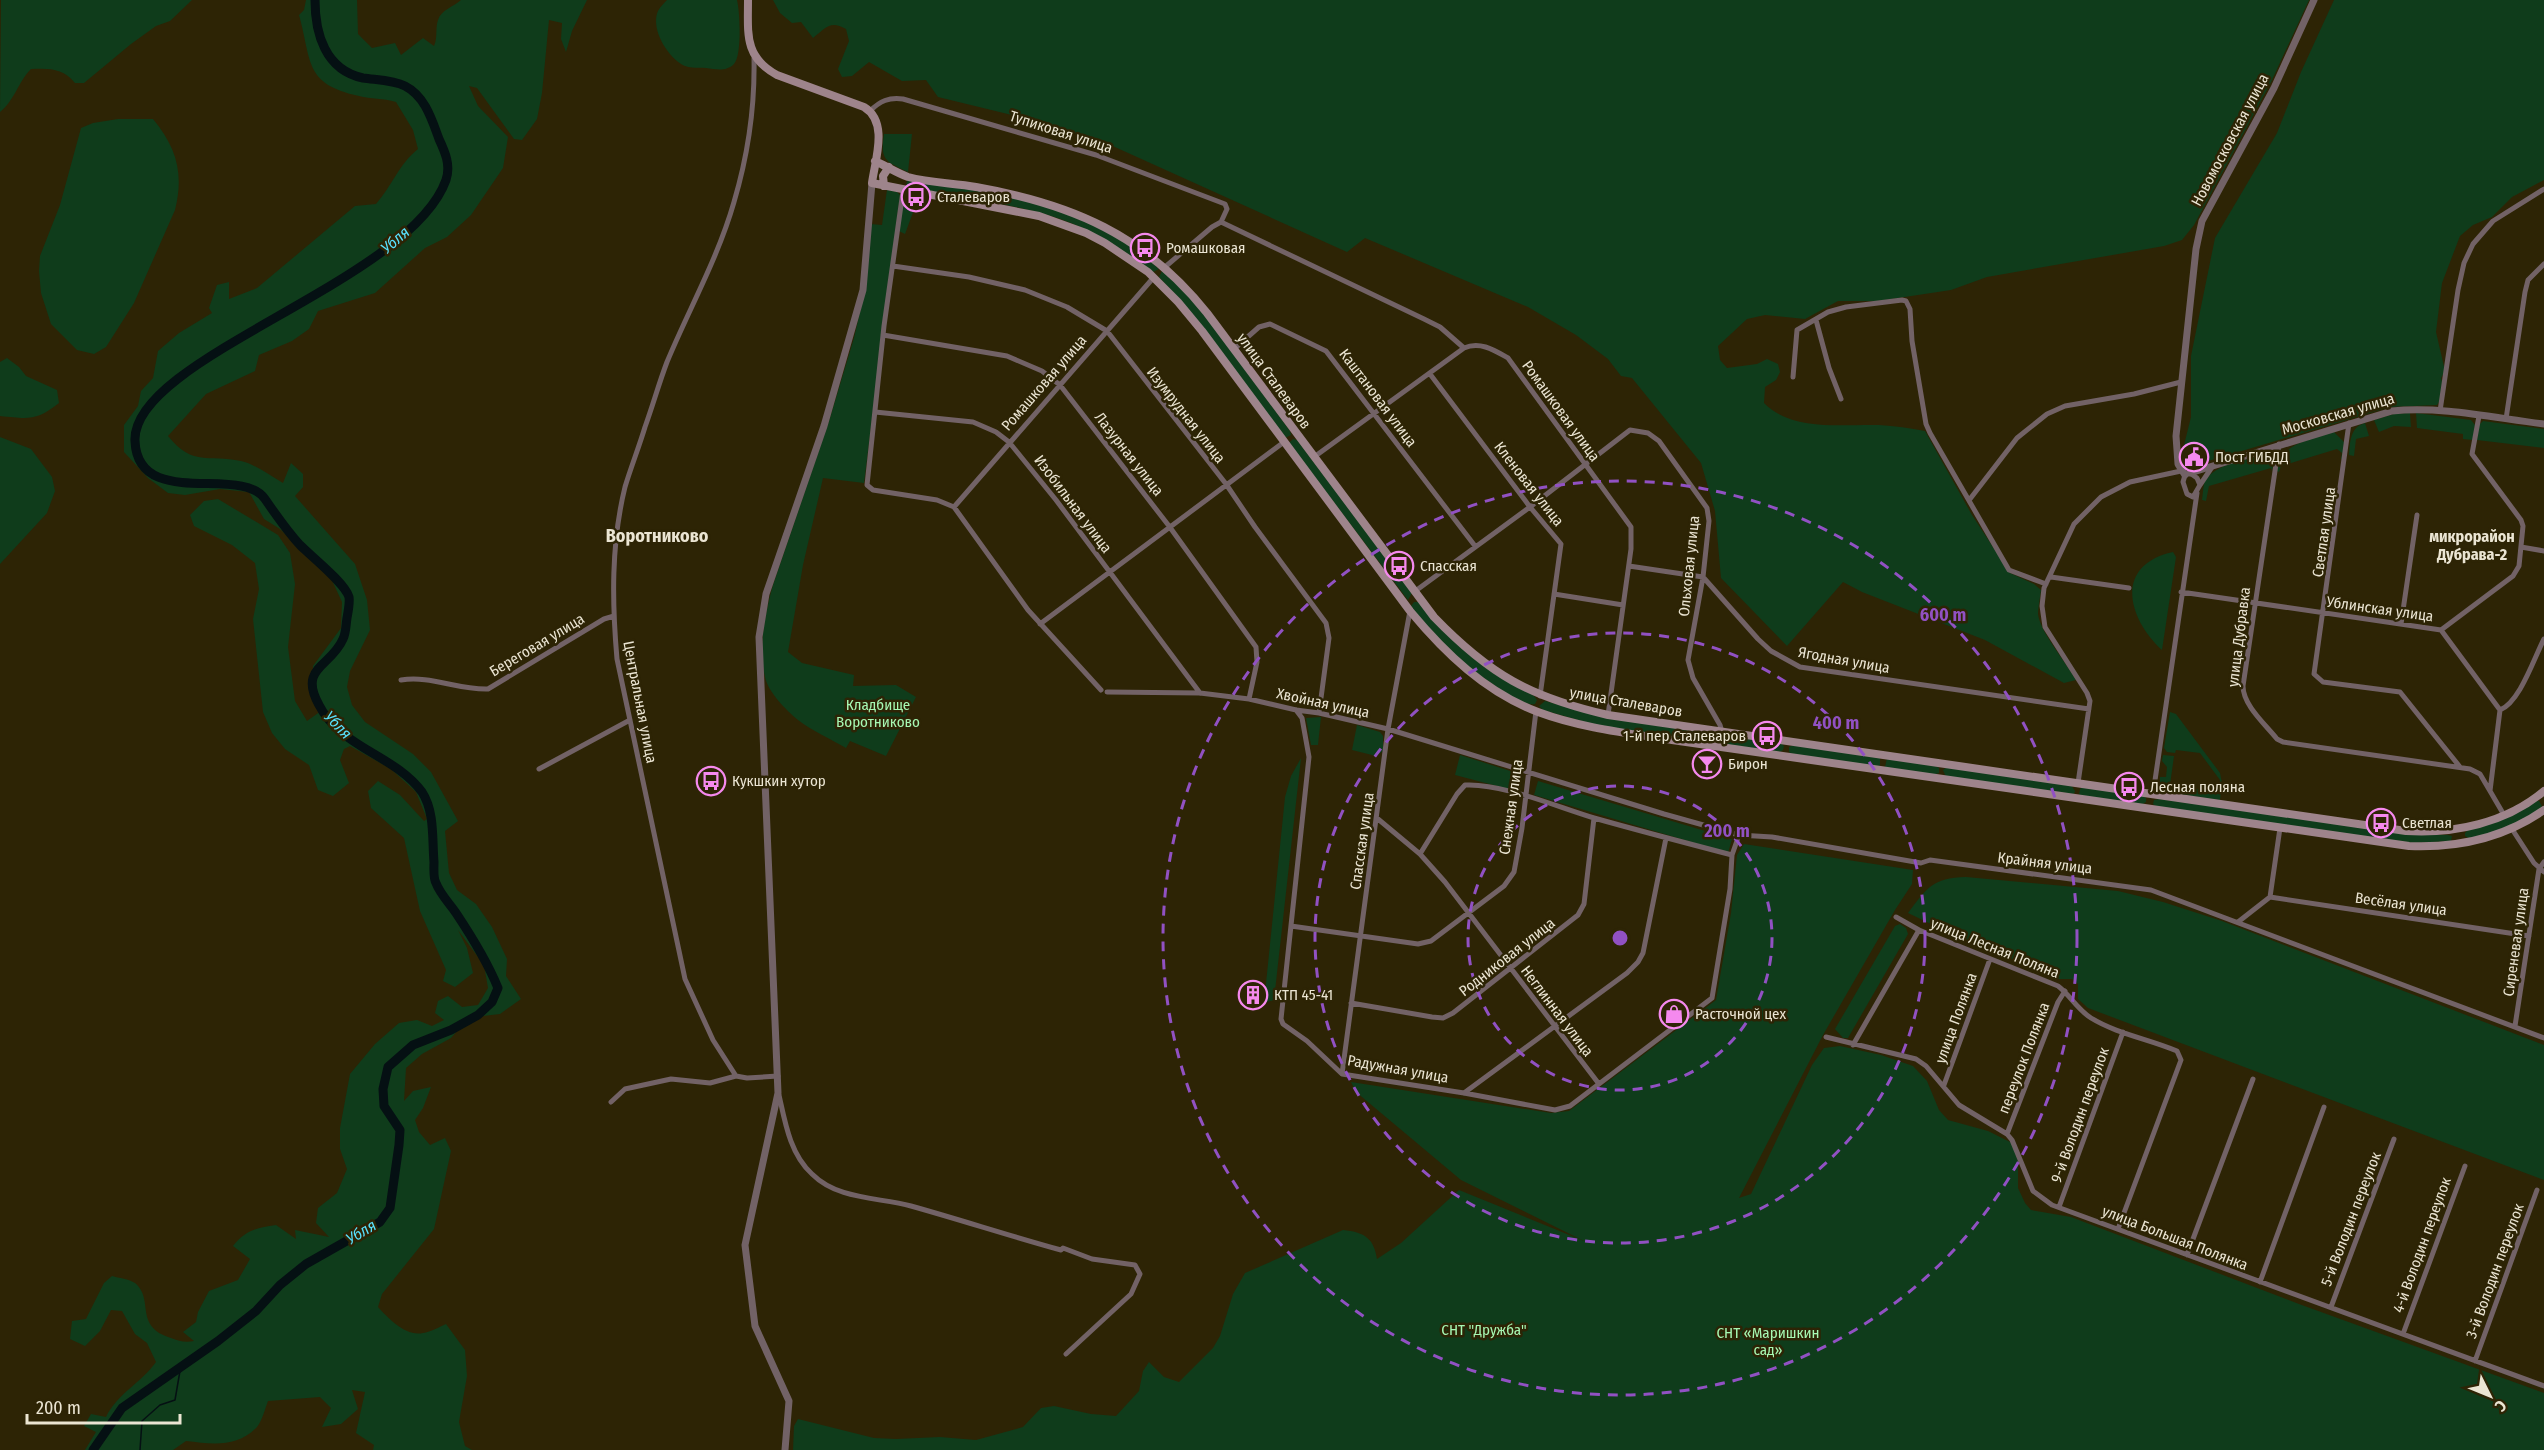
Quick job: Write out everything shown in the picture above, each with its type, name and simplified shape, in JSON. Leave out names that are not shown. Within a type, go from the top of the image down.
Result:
[{"type":"main road","points":[[748,0],[748,32],[754,58],[763,68],[870,111],[875,116],[879,131],[872,183]]},
{"type":"main road","name":"улица Сталеваров","points":[[875,161],[906,176],[1022,196],[1069,210],[1121,236],[1165,267],[1190,291],[1415,594],[1458,642],[1478,660],[1540,696],[1563,705],[1608,715],[1788,742],[2406,831],[2458,830],[2504,815],[2543,794]]},
{"type":"main road","points":[[884,186],[883,176],[889,167]]},
{"type":"main road","points":[[903,191],[906,176]]},
{"type":"main road","name":"улица Сталеваров","points":[[872,183],[903,191],[1017,210],[1063,224],[1105,243],[1154,277],[1202,331],[1408,608],[1438,643],[1477,678],[1536,711],[1605,730],[2409,846],[2443,846],[2460,843],[2512,829],[2544,810]]},
{"type":"main road","points":[[1154,277],[1165,267]]},
{"type":"main road","points":[[1284,442],[1296,434]]},
{"type":"main road","points":[[1408,608],[1415,594]]},
{"type":"main road","points":[[1536,711],[1540,696]]},
{"type":"main road","points":[[1786,756],[1788,742]]},
{"type":"main road","points":[[1881,769],[1883,755]]},
{"type":"main road","points":[[2076,798],[2078,783]]},
{"type":"main road","points":[[2149,809],[2153,794]]},
{"type":"main road","points":[[2458,830],[2460,843]]},
{"type":"street","name":"Новомосковская улица","points":[[2185,473],[2178,464],[2176,436],[2196,249],[2202,222],[2274,88],[2314,0]]},
{"type":"street","name":"Центральная улица","points":[[736,1076],[728,1067],[713,1040],[685,979],[617,659],[613,565],[626,486],[667,364],[719,245],[734,202],[747,150],[754,106],[754,58]]},
{"type":"street","name":"Тупиковая улица","points":[[870,111],[883,101],[893,98],[903,99],[1060,143],[1225,204],[1227,209],[1221,222]]},
{"type":"street","points":[[785,1450],[789,1401],[755,1326],[745,1245],[778,1093],[759,637],[766,594],[824,426],[863,290],[872,183]]},
{"type":"street","points":[[2440,411],[2464,263],[2473,244],[2493,221],[2544,189]]},
{"type":"street","points":[[903,191],[883,335],[867,485],[873,490],[937,500],[954,507],[1040,624],[1101,690]]},
{"type":"street","points":[[1165,267],[1221,222],[1440,327],[1464,348],[1314,457]]},
{"type":"street","points":[[2506,419],[2525,292],[2528,280],[2544,264]]},
{"type":"street","name":"Изумрудная улица","points":[[893,266],[1025,290],[1067,307],[1107,331],[1226,484],[1255,528],[1326,623],[1329,639],[1319,713]]},
{"type":"street","name":"Ромашковая улица","points":[[954,507],[1154,277]]},
{"type":"street","points":[[1793,377],[1797,330],[1828,312],[1846,307],[1906,301],[1910,309],[1912,341],[1926,424],[2009,570],[2046,584]]},
{"type":"street","points":[[1816,320],[1829,368],[1841,399]]},
{"type":"street","name":"Каштановая улица","points":[[1233,349],[1259,327],[1270,324],[1318,345],[1334,359],[1475,546]]},
{"type":"street","name":"Лазурная улица","points":[[883,335],[1007,356],[1042,371],[1060,385],[1169,526],[1256,647],[1257,662],[1249,699]]},
{"type":"street","name":"Ромашковая улица","points":[[1464,348],[1472,345],[1482,346],[1508,358],[1631,527],[1633,535],[1608,715]]},
{"type":"street","name":"Кленовая улица","points":[[1430,374],[1530,507],[1561,544],[1540,696]]},
{"type":"street","points":[[1970,499],[2017,438],[2047,414],[2065,406],[2134,394],[2181,382]]},
{"type":"street","name":"Московская улица","points":[[2078,783],[2090,701],[2045,627],[2042,606],[2046,584],[2074,524],[2101,497],[2130,482],[2185,473],[2392,411],[2415,409],[2440,411],[2544,424]]},
{"type":"street","name":"Изобильная улица","points":[[875,412],[967,421],[985,426],[1009,442],[1200,693]]},
{"type":"street","points":[[2441,630],[2513,576],[2519,566],[2523,526],[2521,520],[2472,454],[2479,416]]},
{"type":"street","name":"Светлая улица","points":[[2349,423],[2325,613],[2314,674],[2323,682],[2400,692],[2460,767]]},
{"type":"street","name":"Ольховая улица","points":[[1585,465],[1630,430],[1648,433],[1659,441],[1707,508],[1709,521],[1703,577],[1688,660],[1689,670],[1722,732]]},
{"type":"street","points":[[1040,624],[1284,442]]},
{"type":"street","name":"улица Дубравка","points":[[2280,444],[2243,694],[2277,739],[2283,742],[2476,770],[2490,791]]},
{"type":"street","points":[[1415,594],[1475,546],[1585,465]]},
{"type":"street","points":[[2153,794],[2193,514],[2200,485],[2214,465]]},
{"type":"street","points":[[2193,514],[2184,489],[2185,473],[2197,478],[2200,485]]},
{"type":"street","points":[[2188,496],[2193,497],[2197,493]]},
{"type":"street","points":[[2401,624],[2416,515]]},
{"type":"street","points":[[2521,547],[2544,551]]},
{"type":"street","points":[[1629,566],[1703,577]]},
{"type":"street","name":"Ягодная улица","points":[[1703,577],[1758,639],[1771,651],[1800,668],[2089,709]]},
{"type":"street","points":[[2051,577],[2129,588]]},
{"type":"street","name":"Ублинская улица","points":[[2181,592],[2441,630],[2500,710]]},
{"type":"street","points":[[1554,594],[1623,605]]},
{"type":"street","name":"Спасская улица","points":[[1342,1074],[1359,937],[1378,819],[1388,729],[1408,608]]},
{"type":"street","name":"Береговая улица","points":[[401,680],[416,677],[474,689],[488,689],[604,619],[614,616]]},
{"type":"street","points":[[2504,815],[2490,791],[2500,710],[2507,707],[2516,696],[2544,639]]},
{"type":"street","name":"Хвойная улица","points":[[1107,692],[1200,693],[1249,699],[1388,729],[1528,773]]},
{"type":"street","name":"Радужная улица","points":[[1296,710],[1302,718],[1309,757],[1281,1019],[1286,1027],[1307,1041],[1342,1074],[1464,1093],[1554,1028],[1638,962],[1646,942],[1666,838]]},
{"type":"street","name":"Снежная улица","points":[[1291,926],[1418,944],[1431,941],[1510,880],[1514,872],[1526,797],[1536,711]]},
{"type":"street","points":[[539,769],[630,720]]},
{"type":"street","name":"Крайняя улица","points":[[1528,773],[1740,834],[1772,837],[1921,863],[1930,860],[2140,887],[2544,1038]]},
{"type":"street","points":[[1420,854],[1465,785],[1476,784],[1732,855]]},
{"type":"street","name":"Родниковая улица","points":[[1351,1002],[1443,1018],[1453,1013],[1578,915],[1584,904],[1594,818]]},
{"type":"street","name":"Неглинная улица","points":[[1378,819],[1420,854],[1599,1084]]},
{"type":"street","points":[[2238,922],[2270,897],[2280,828]]},
{"type":"street","points":[[2512,829],[2541,871]]},
{"type":"street","points":[[1464,1093],[1555,1110],[1570,1106],[1712,998],[1730,889],[1732,855],[1740,834]]},
{"type":"street","name":"Сиреневая улица","points":[[2515,1026],[2529,936],[2544,862]]},
{"type":"street","name":"Весёлая улица","points":[[2270,897],[2529,936]]},
{"type":"street","name":"улица Лесная Поляна","points":[[1896,917],[1918,930],[2033,975],[2065,992],[2079,1010],[2092,1019],[2177,1052],[2181,1059],[2118,1229]]},
{"type":"street","points":[[1853,1045],[1918,930]]},
{"type":"street","name":"улица Полянка","points":[[1944,1085],[1990,958]]},
{"type":"street","name":"переулок Полянка","points":[[2007,1134],[2058,1002],[2065,992]]},
{"type":"street","name":"9-й Володин переулок","points":[[2059,1207],[2123,1032]]},
{"type":"street","points":[[1826,1037],[1916,1059],[1944,1085],[1959,1105],[2007,1134]]},
{"type":"street","points":[[611,1102],[625,1089],[671,1079],[710,1083],[736,1076],[747,1078],[778,1076]]},
{"type":"street","points":[[2187,1255],[2253,1079]]},
{"type":"street","points":[[778,1093],[789,1140],[811,1174],[835,1190],[855,1196],[905,1204],[1000,1234],[1061,1250],[1064,1248],[1092,1259],[1135,1265],[1140,1274],[1131,1294],[1066,1354]]},
{"type":"street","points":[[2260,1282],[2324,1107]]},
{"type":"street","name":"улица Большая Полянка","points":[[2007,1134],[2012,1140],[2033,1191],[2052,1205],[2544,1386]]},
{"type":"street","name":"5-й Володин переулок","points":[[2331,1307],[2394,1139]]},
{"type":"street","name":"4-й Володин переулок","points":[[2403,1334],[2465,1166]]},
{"type":"street","name":"3-й Володин переулок","points":[[2475,1361],[2537,1190]]},
{"type":"green space","points":[[1,0],[192,0],[170,21],[156,26],[131,44],[84,83],[75,83],[66,74],[55,70],[31,69],[0,112]]},
{"type":"green space","points":[[306,0],[357,0],[358,34],[372,48],[395,43],[401,55],[423,38],[434,46],[440,17],[444,11],[461,0],[587,0],[572,31],[566,52],[561,39],[562,23],[549,20],[542,93],[537,119],[522,140],[514,139],[477,88],[469,86],[478,106],[508,137],[503,168],[471,215],[447,237],[425,248],[375,293],[318,311],[309,329],[292,341],[259,355],[255,371],[206,394],[168,436],[177,446],[193,456],[241,461],[257,467],[283,483],[291,463],[303,474],[303,487],[295,496],[355,564],[367,600],[370,630],[350,671],[347,687],[352,705],[365,722],[413,754],[431,772],[458,821],[445,831],[449,873],[457,890],[476,904],[492,927],[507,959],[506,976],[521,999],[500,1014],[483,1016],[457,1031],[451,1038],[422,1054],[406,1068],[404,1101],[413,1091],[431,1087],[423,1108],[415,1120],[419,1132],[430,1145],[445,1138],[451,1151],[434,1229],[382,1294],[378,1307],[398,1326],[410,1332],[432,1331],[446,1324],[465,1350],[467,1376],[459,1422],[465,1446],[472,1450],[373,1450],[374,1445],[356,1433],[365,1392],[352,1390],[358,1409],[341,1424],[322,1427],[331,1408],[320,1397],[268,1401],[257,1427],[249,1434],[233,1441],[215,1443],[186,1441],[173,1450],[85,1450],[96,1432],[84,1426],[91,1414],[106,1417],[116,1402],[156,1362],[147,1343],[135,1334],[122,1311],[111,1310],[100,1331],[85,1346],[70,1339],[72,1321],[86,1319],[104,1283],[112,1276],[135,1283],[144,1297],[148,1320],[152,1327],[159,1333],[174,1339],[185,1342],[194,1341],[183,1332],[196,1322],[198,1312],[209,1291],[238,1280],[250,1259],[233,1246],[242,1236],[257,1229],[276,1225],[296,1239],[295,1230],[329,1237],[316,1223],[318,1208],[337,1193],[347,1169],[340,1149],[340,1128],[350,1074],[375,1044],[399,1023],[417,1020],[432,1026],[444,1020],[435,1013],[438,1001],[448,996],[462,1007],[478,1005],[488,988],[484,965],[458,930],[467,948],[473,973],[455,987],[443,981],[446,970],[420,911],[404,838],[371,808],[368,791],[378,781],[400,795],[424,821],[427,819],[416,792],[391,769],[350,746],[344,749],[340,760],[349,783],[333,796],[318,790],[309,765],[285,749],[272,733],[263,712],[253,619],[259,589],[255,563],[232,545],[194,526],[190,515],[204,501],[218,499],[278,535],[290,553],[295,584],[288,647],[295,701],[307,721],[321,711],[314,691],[313,666],[341,628],[342,602],[330,576],[280,529],[264,519],[249,492],[220,489],[185,495],[168,493],[148,478],[124,452],[124,425],[138,406],[141,391],[153,378],[158,351],[179,333],[212,313],[209,308],[217,285],[229,282],[229,299],[257,288],[355,206],[376,204],[406,161],[418,149],[413,130],[396,102],[341,91],[328,85],[319,77],[309,58],[299,15],[304,10]]},
{"type":"green space","points":[[667,0],[737,0],[739,43],[734,64],[722,69],[692,67],[685,66],[672,57],[662,42],[656,26],[658,11]]},
{"type":"green space","points":[[773,0],[2309,0],[2271,82],[2194,225],[2182,240],[2164,246],[1987,277],[1951,290],[1878,301],[1838,301],[1805,319],[1765,315],[1747,319],[1718,346],[1720,360],[1727,368],[1757,364],[1767,359],[1778,364],[1780,372],[1776,380],[1765,387],[1764,403],[1789,419],[1818,424],[1879,425],[1925,431],[1972,515],[2010,573],[2034,584],[2041,590],[2038,614],[2043,629],[2076,680],[2064,683],[1985,640],[1862,592],[1843,582],[1787,646],[1721,578],[1715,511],[1701,463],[1632,378],[1621,376],[1608,359],[1576,335],[1528,307],[1365,238],[1347,252],[1106,143],[1020,117],[938,97],[926,80],[902,81],[869,62],[852,76],[842,77],[838,69],[849,41],[846,29],[832,25],[813,38],[801,22],[792,23],[780,13]]},
{"type":"green space","points":[[2334,0],[2544,0],[2544,180],[2512,197],[2492,217],[2473,225],[2460,236],[2442,283],[2436,332],[2445,371],[2441,378],[2442,392],[2437,405],[2390,407],[2188,467],[2200,459],[2196,450],[2183,449],[2191,417],[2191,356],[2215,238],[2277,133],[2301,72]]},
{"type":"green space","points":[[118,119],[153,119],[173,151],[178,173],[178,197],[175,210],[134,303],[106,347],[94,354],[77,350],[51,324],[41,293],[40,256],[60,205],[81,128],[93,123]]},
{"type":"green space","points":[[884,134],[912,134],[908,172],[886,159],[883,149]]},
{"type":"green space","points":[[907,181],[1010,197],[1074,216],[1132,247],[1159,269],[1153,272],[1103,239],[1071,223],[1031,210],[906,186]]},
{"type":"green space","name":"Кладбище Воротниково","points":[[887,190],[900,195],[864,483],[823,478],[803,565],[788,652],[802,663],[854,675],[853,686],[896,685],[916,697],[886,756],[850,741],[846,748],[798,720],[783,706],[767,683],[763,666],[762,642],[773,585],[830,418],[854,338],[865,290],[870,224],[882,225]]},
{"type":"green space","points":[[909,194],[927,198],[915,207],[905,234],[899,231],[904,197]]},
{"type":"green space","points":[[1162,271],[1193,299],[1291,435],[1285,438],[1184,304],[1159,277]]},
{"type":"green space","points":[[7,358],[26,376],[57,390],[59,403],[38,416],[18,418],[0,416],[0,362]]},
{"type":"green space","points":[[2410,413],[2411,427],[2394,426],[2379,432],[2374,420],[2394,414]]},
{"type":"green space","points":[[2416,413],[2471,420],[2475,425],[2473,440],[2463,439],[2463,434],[2417,428]]},
{"type":"green space","points":[[2483,421],[2544,429],[2544,448],[2477,440],[2479,425]]},
{"type":"green space","points":[[2365,423],[2369,436],[2356,439],[2354,456],[2349,455],[2354,431]]},
{"type":"green space","points":[[2334,432],[2344,442],[2343,459],[2341,459],[2342,453],[2337,449],[2281,466],[2279,472],[2277,471],[2280,461],[2290,448],[2306,440]]},
{"type":"green space","points":[[0,437],[31,449],[52,477],[55,491],[47,513],[0,564]]},
{"type":"green space","points":[[1293,439],[1297,440],[1412,593],[1408,600],[1289,443]]},
{"type":"green space","points":[[2266,455],[2273,465],[2272,471],[2271,468],[2209,486],[2206,501],[2202,500],[2205,481],[2216,470]]},
{"type":"green space","points":[[2173,552],[2176,557],[2162,650],[2141,623],[2132,594],[2134,580],[2141,568],[2154,559]]},
{"type":"green space","points":[[1414,602],[1419,602],[1483,666],[1534,696],[1537,700],[1535,704],[1527,703],[1501,690],[1458,658],[1425,624],[1411,606]]},
{"type":"green space","points":[[1545,701],[1606,718],[1781,743],[1784,746],[1780,752],[1603,727],[1543,710],[1539,706]]},
{"type":"green space","points":[[2170,712],[2176,714],[2220,773],[2222,783],[2220,800],[2164,792],[2160,788],[2160,777],[2166,777],[2167,767],[2162,761],[2163,755],[2174,756],[2170,785],[2218,792],[2220,780],[2200,753],[2176,750],[2175,753],[2167,752],[2164,748]]},
{"type":"green space","points":[[1321,717],[1318,745],[1311,745],[1306,718]]},
{"type":"green space","points":[[1357,725],[1380,732],[1383,736],[1383,751],[1376,756],[1352,750]]},
{"type":"green space","points":[[1793,745],[1880,757],[1880,765],[1878,767],[1792,754],[1789,752],[1789,747]]},
{"type":"green space","points":[[1460,755],[1523,775],[1520,792],[1455,775]]},
{"type":"green space","points":[[1301,758],[1274,1000],[1264,1003],[1285,797],[1291,776]]},
{"type":"green space","points":[[1887,758],[1935,765],[1939,768],[1939,773],[1933,775],[1885,767]]},
{"type":"green space","points":[[1947,767],[2071,785],[2075,791],[2074,794],[1946,777],[1943,770]]},
{"type":"green space","points":[[1538,781],[1732,839],[1728,853],[1534,795]]},
{"type":"green space","points":[[2084,786],[2142,796],[2146,798],[2146,802],[2143,804],[2082,796],[2079,794],[2080,789]]},
{"type":"green space","points":[[2154,800],[2409,834],[2452,836],[2451,841],[2413,843],[2157,807],[2153,804]]},
{"type":"green space","points":[[2534,801],[2539,801],[2542,806],[2519,822],[2470,839],[2465,836],[2468,830]]},
{"type":"green space","points":[[1744,844],[1913,870],[1912,884],[1823,1035],[1739,1198],[1751,1194],[1812,1065],[1824,1048],[1840,1046],[1881,1055],[1913,1066],[1927,1081],[1939,1110],[1948,1120],[1988,1131],[2012,1143],[2018,1161],[2018,1188],[2031,1210],[2071,1217],[2299,1304],[2544,1393],[2544,1450],[793,1450],[794,1426],[798,1419],[874,1438],[940,1437],[976,1440],[1023,1427],[1041,1408],[1054,1406],[1091,1414],[1116,1416],[1139,1391],[1143,1371],[1149,1362],[1164,1377],[1179,1382],[1213,1348],[1220,1336],[1233,1294],[1245,1273],[1343,1230],[1357,1232],[1367,1237],[1376,1252],[1377,1259],[1401,1243],[1459,1190],[1584,1241],[1461,1180],[1356,1092],[1351,1082],[1551,1113],[1569,1111],[1716,1000],[1731,913],[1737,855]]},
{"type":"green space","points":[[1966,877],[2118,891],[2163,902],[2222,921],[2544,1045],[2544,1180],[2088,1008],[2078,999],[2078,984],[2072,979],[2055,979],[2022,962],[1985,950],[1908,913],[1931,886],[1945,880]]},
{"type":"green space","points":[[1900,924],[1906,928],[1908,934],[1848,1038],[1843,1038],[1835,1029],[1895,926]]},
{"type":"waterway","name":"Убля","points":[[93,1450],[122,1408],[218,1341],[256,1311],[280,1285],[306,1264],[380,1222],[390,1208],[400,1130],[384,1106],[383,1089],[388,1067],[413,1045],[451,1030],[478,1015],[492,1002],[498,988],[479,949],[435,881],[431,817],[422,792],[398,769],[341,732],[329,720],[314,692],[312,683],[314,675],[338,648],[344,637],[349,602],[346,591],[300,545],[265,499],[253,489],[235,485],[171,481],[153,475],[140,462],[135,441],[146,410],[177,380],[222,349],[331,286],[382,252],[422,217],[446,180],[448,164],[423,102],[405,86],[390,81],[363,78],[339,67],[331,59],[320,37],[315,0]]},
{"type":"waterway","points":[[140,1450],[142,1421],[160,1405],[175,1400],[181,1365]]},
{"type":"place","name":"Сталеваров","points":[[916,197]]},
{"type":"place","name":"Ромашковая","points":[[1145,248]]},
{"type":"place","name":"Пост ГИБДД","points":[[2194,457]]},
{"type":"place","name":"Спасская","points":[[1399,566]]},
{"type":"place","name":"1-й пер Сталеваров","points":[[1767,736]]},
{"type":"place","name":"Бирон","points":[[1707,764]]},
{"type":"place","name":"Кукшкин хутор","points":[[711,781]]},
{"type":"place","name":"Лесная поляна","points":[[2129,787]]},
{"type":"place","name":"Светлая","points":[[2381,823]]},
{"type":"place","name":"КТП 45-41","points":[[1253,995]]},
{"type":"place","name":"Расточной цех","points":[[1674,1014]]},
{"type":"district","name":"Воротниково","points":[[657,536]]},
{"type":"district","name":"микрорайон Дубрава-2","points":[[2472,545]]},
{"type":"park label","name":"СНТ \"Дружба\"","points":[[1484,1330]]},
{"type":"park label","name":"СНТ «Маришкин сад»","points":[[1768,1342]]}]
